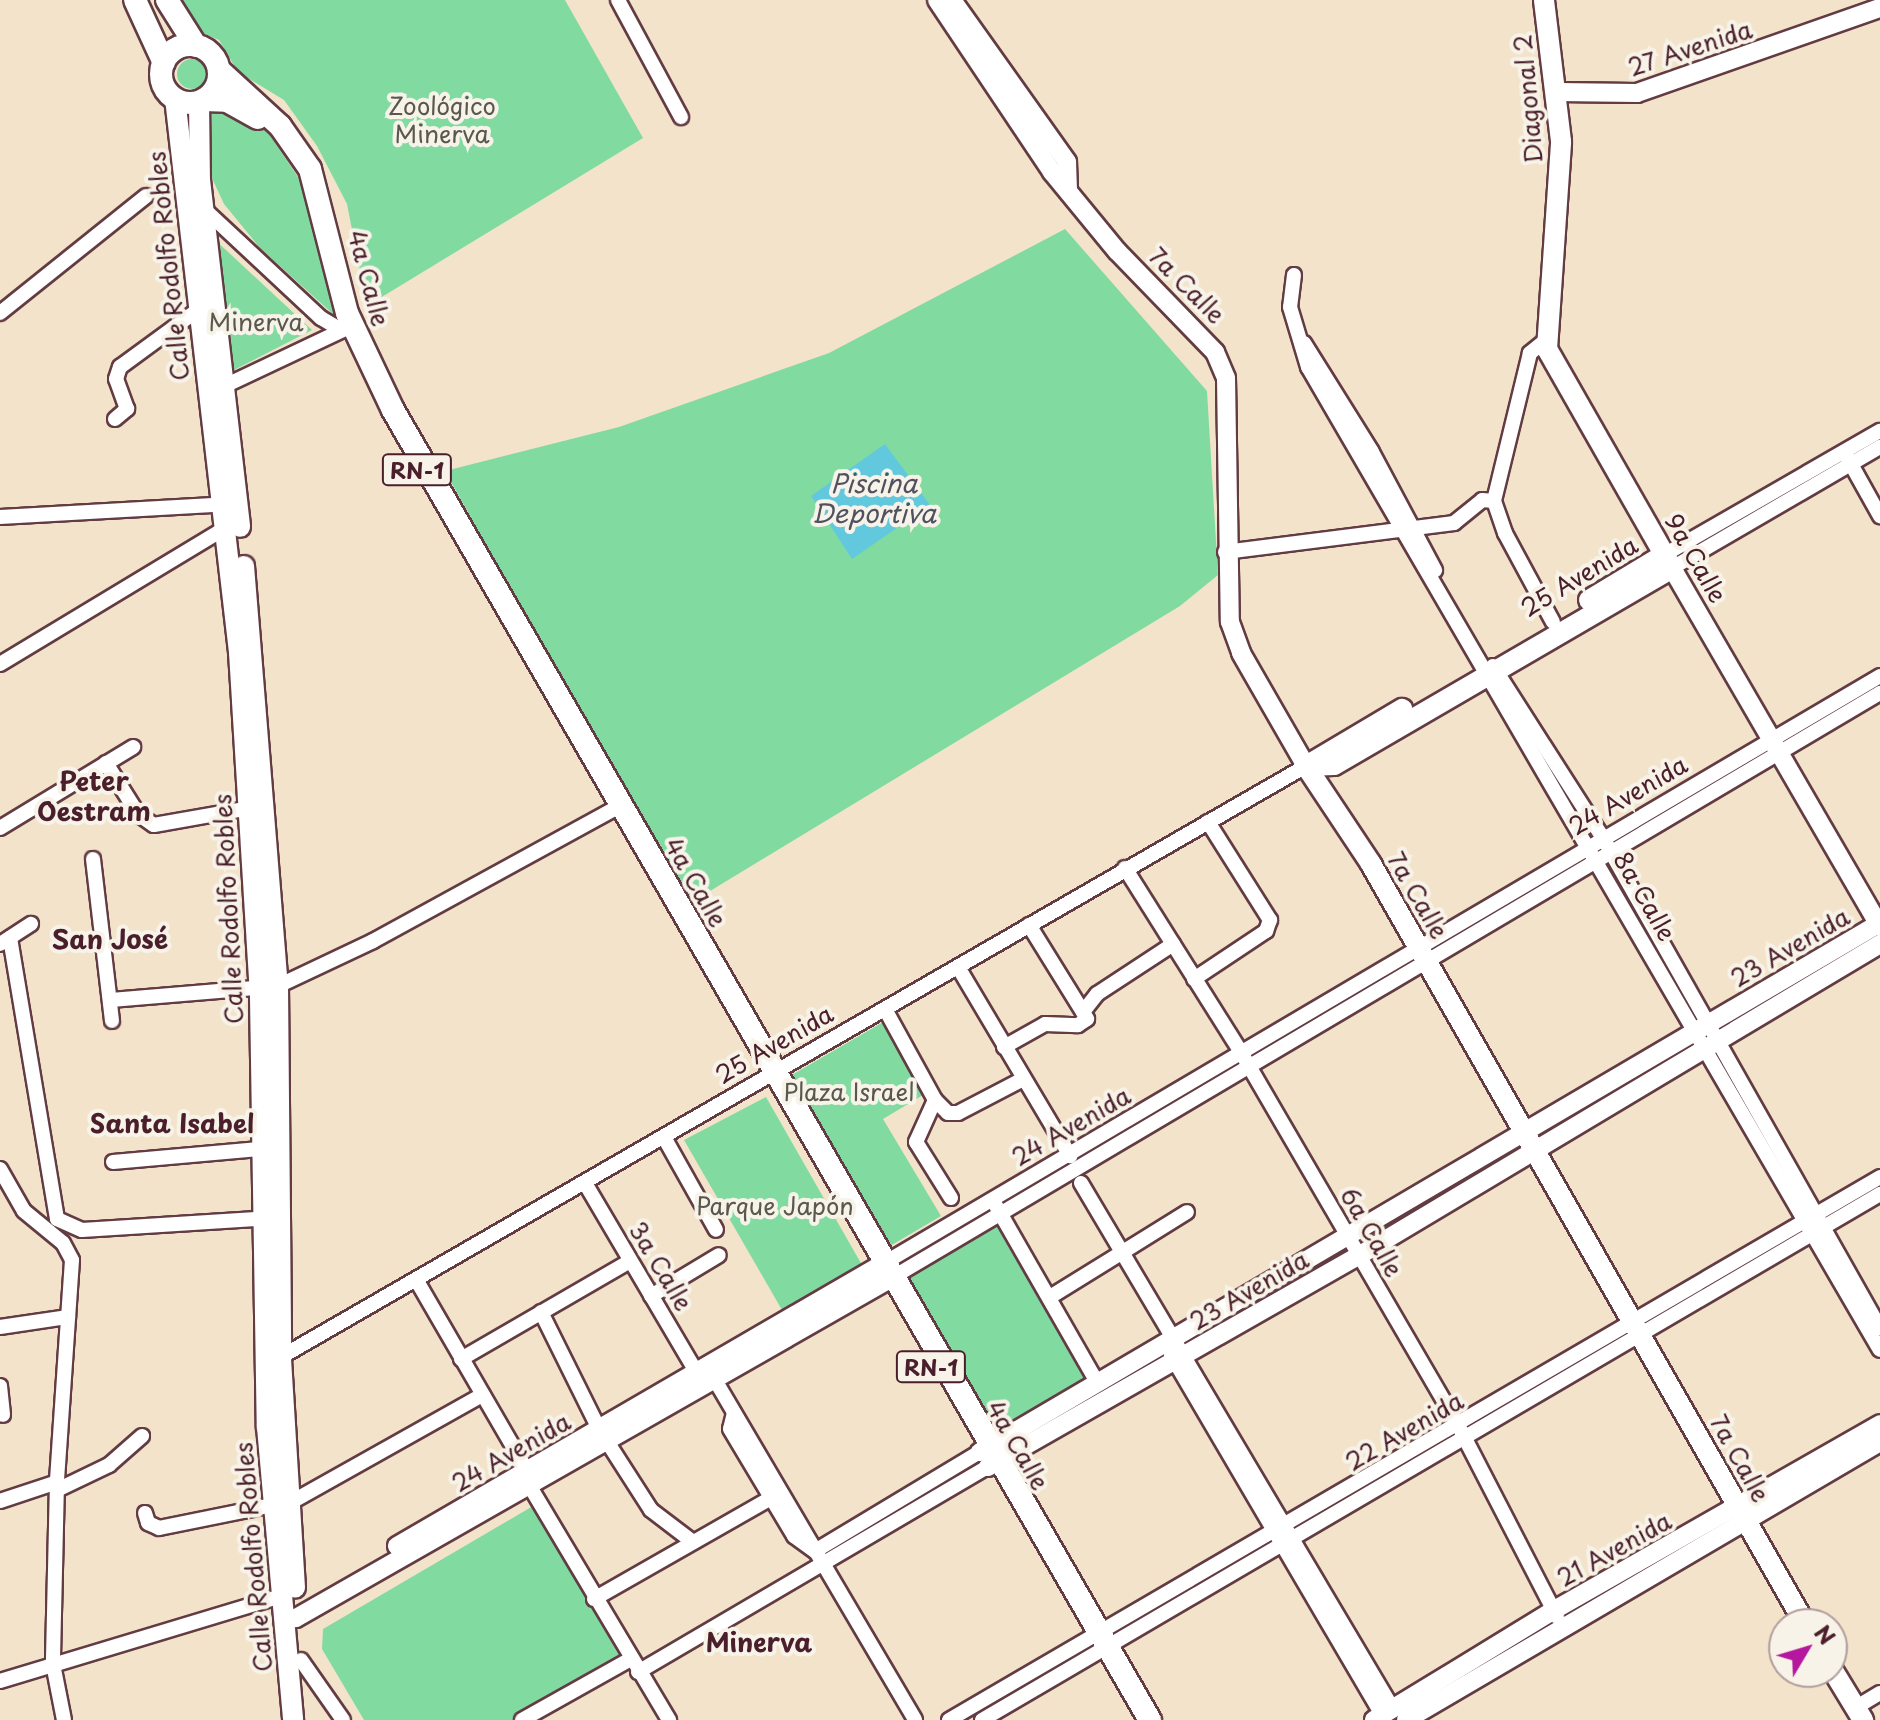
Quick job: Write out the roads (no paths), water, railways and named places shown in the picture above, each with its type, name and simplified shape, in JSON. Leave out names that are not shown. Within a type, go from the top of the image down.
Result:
[{"type":"main road","points":[[135,0],[164,63],[162,79],[175,98]]},
{"type":"main road","name":"RN-1","points":[[167,0],[196,46],[211,54],[219,70]]},
{"type":"main road","name":"Diagonal 2","points":[[1544,0],[1557,92],[1558,194]]},
{"type":"main road","points":[[164,63],[177,49],[196,46]]},
{"type":"main road","points":[[201,100],[215,90],[219,70]]},
{"type":"main road","name":"4a Calle","points":[[219,70],[280,126],[310,169],[346,329]]},
{"type":"main road","name":"RN-1","points":[[175,98],[201,100]]},
{"type":"main road","name":"Calle Rodolfo Robles","points":[[175,98],[198,310],[216,390]]},
{"type":"main road","name":"4a Calle","points":[[201,100],[241,106],[275,132],[295,160],[316,207],[346,329],[1096,1642],[1134,1720]]},
{"type":"main road","name":"Calle Rodolfo Robles","points":[[201,100],[203,208],[216,390],[232,515],[268,987],[274,1361],[290,1609],[293,1720]]},
{"type":"main road","name":"9a Calle","points":[[1558,194],[1546,340],[1556,368],[1668,561]]},
{"type":"main road","name":"25 Avenida","points":[[1487,668],[1553,622],[1668,561]]},
{"type":"main road","name":"25 Avenida","points":[[1306,766],[1334,765],[1487,668],[1668,561]]},
{"type":"main road","name":"7a Calle","points":[[1306,766],[1423,954],[1796,1608]]},
{"type":"main road","name":"Calle Rodolfo Robles","points":[[290,1609],[301,1660],[305,1720]]},
{"type":"main road","name":"4a Calle","points":[[1096,1642],[1150,1720]]},
{"type":"main road","points":[[1843,1688],[1859,1714]]},
{"type":"street","points":[[618,0],[681,117]]},
{"type":"street","name":"7a Calle","points":[[937,0],[1068,188],[1117,251],[1215,352],[1226,378],[1226,597],[1241,653],[1306,766]]},
{"type":"street","name":"7a Calle","points":[[952,0],[1067,162],[1068,188]]},
{"type":"street","name":"27 Avenida","points":[[1557,92],[1637,93],[1880,8]]},
{"type":"street","points":[[0,313],[146,196]]},
{"type":"street","points":[[203,208],[321,318],[346,329]]},
{"type":"street","name":"8a Calle","points":[[1294,275],[1290,307],[1301,339],[1487,668],[1597,841],[1714,1045],[1815,1224],[1880,1350]]},
{"type":"street","points":[[115,419],[127,409],[116,379],[120,367],[198,310]]},
{"type":"street","points":[[216,390],[346,329]]},
{"type":"street","points":[[1546,340],[1530,353],[1495,486],[1494,501],[1505,533],[1553,622]]},
{"type":"street","name":"25 Avenida","points":[[1668,561],[1848,458],[1880,431]]},
{"type":"street","name":"25 Avenida","points":[[1848,458],[1880,447]]},
{"type":"street","points":[[1848,458],[1880,516]]},
{"type":"street","points":[[1225,552],[1460,521],[1482,500],[1494,501]]},
{"type":"street","points":[[0,517],[232,515]]},
{"type":"street","points":[[0,664],[232,515]]},
{"type":"street","name":"9a Calle","points":[[1668,561],[1879,924]]},
{"type":"street","name":"24 Avenida","points":[[1423,954],[1605,856],[1880,676]]},
{"type":"street","name":"24 Avenida","points":[[290,1609],[528,1478],[886,1273],[1423,954],[1597,841],[1880,693]]},
{"type":"street","points":[[0,828],[133,747]]},
{"type":"street","points":[[106,763],[138,814],[154,825],[256,807]]},
{"type":"street","name":"25 Avenida","points":[[274,1361],[665,1139],[1125,868],[1306,766]]},
{"type":"street","points":[[111,1000],[268,987],[373,941],[617,807]]},
{"type":"street","points":[[1194,979],[1266,931],[1270,920],[1208,822]]},
{"type":"street","points":[[93,859],[112,1021]]},
{"type":"street","name":"6a Calle","points":[[1125,868],[1246,1061],[1461,1430],[1556,1609],[1559,1629]]},
{"type":"street","points":[[31,924],[5,941],[57,1219],[82,1230],[274,1218]]},
{"type":"street","name":"23 Avenida","points":[[988,1457],[1098,1384],[1174,1350],[1360,1255],[1703,1026],[1879,924]]},
{"type":"street","points":[[1004,1047],[1045,1024],[1078,1025],[1087,1019],[1029,925]]},
{"type":"street","points":[[1083,1012],[1097,994],[1173,944]]},
{"type":"street","name":"23 Avenida","points":[[531,1718],[634,1666],[1174,1350],[1350,1238],[1714,1045],[1880,944]]},
{"type":"street","points":[[958,967],[1070,1156]]},
{"type":"street","points":[[885,1009],[935,1100],[948,1113],[958,1113],[1023,1079]]},
{"type":"street","name":"24 Avenida","points":[[996,1206],[1070,1156],[1246,1061]]},
{"type":"street","points":[[935,1100],[916,1142],[951,1198]]},
{"type":"street","points":[[665,1139],[716,1230]]},
{"type":"street","points":[[113,1162],[272,1148]]},
{"type":"street","points":[[0,1169],[24,1211],[69,1250],[68,1317],[57,1486],[53,1664],[64,1720]]},
{"type":"street","name":"22 Avenida","points":[[1815,1224],[1880,1177]]},
{"type":"street","name":"3a Calle","points":[[585,1183],[651,1296],[734,1413],[915,1720]]},
{"type":"street","points":[[1081,1183],[1174,1350],[1389,1716]]},
{"type":"street","name":"22 Avenida","points":[[949,1720],[1096,1642],[1815,1224],[1880,1194]]},
{"type":"street","points":[[996,1206],[1098,1384]]},
{"type":"street","points":[[1050,1297],[1187,1212]]},
{"type":"street","name":"8a Calle","points":[[1815,1224],[1880,1328]]},
{"type":"street","points":[[651,1296],[719,1255]]},
{"type":"street","points":[[461,1359],[630,1261]]},
{"type":"street","points":[[417,1281],[594,1599],[669,1720]]},
{"type":"street","points":[[541,1312],[602,1435],[651,1510],[693,1542]]},
{"type":"street","points":[[0,1327],[68,1317]]},
{"type":"street","points":[[0,1386],[3,1415]]},
{"type":"street","points":[[145,1513],[148,1523],[159,1528],[281,1504],[482,1395]]},
{"type":"street","name":"3a Calle","points":[[734,1413],[730,1429],[794,1536],[819,1557]]},
{"type":"street","name":"21 Avenida","points":[[1389,1716],[1559,1629],[1880,1424]]},
{"type":"street","points":[[0,1501],[57,1486],[109,1465],[142,1436]]},
{"type":"street","name":"21 Avenida","points":[[1389,1716],[1556,1609],[1880,1442]]},
{"type":"street","points":[[594,1599],[771,1498]]},
{"type":"street","points":[[0,1681],[53,1664],[290,1609]]},
{"type":"street","name":"22 Avenida","points":[[982,1720],[1096,1642]]},
{"type":"street","points":[[301,1660],[343,1720]]},
{"type":"street","points":[[1859,1714],[1880,1693]]},
{"type":"street","points":[[1859,1714],[1880,1702]]},
{"type":"water","name":"Piscina Deportiva","points":[[885,444],[930,505],[852,559],[811,496]]},
{"type":"district","name":"Peter Oestram","points":[[94,796]]},
{"type":"district","name":"San José","points":[[110,939]]},
{"type":"district","name":"Santa Isabel","points":[[172,1123]]},
{"type":"district","name":"Minerva","points":[[759,1642]]},
{"type":"park label","name":"Zoológico Minerva","points":[[442,120]]},
{"type":"park label","name":"Plaza Israel","points":[[849,1092]]},
{"type":"park label","name":"Parque Japón","points":[[775,1206]]}]
